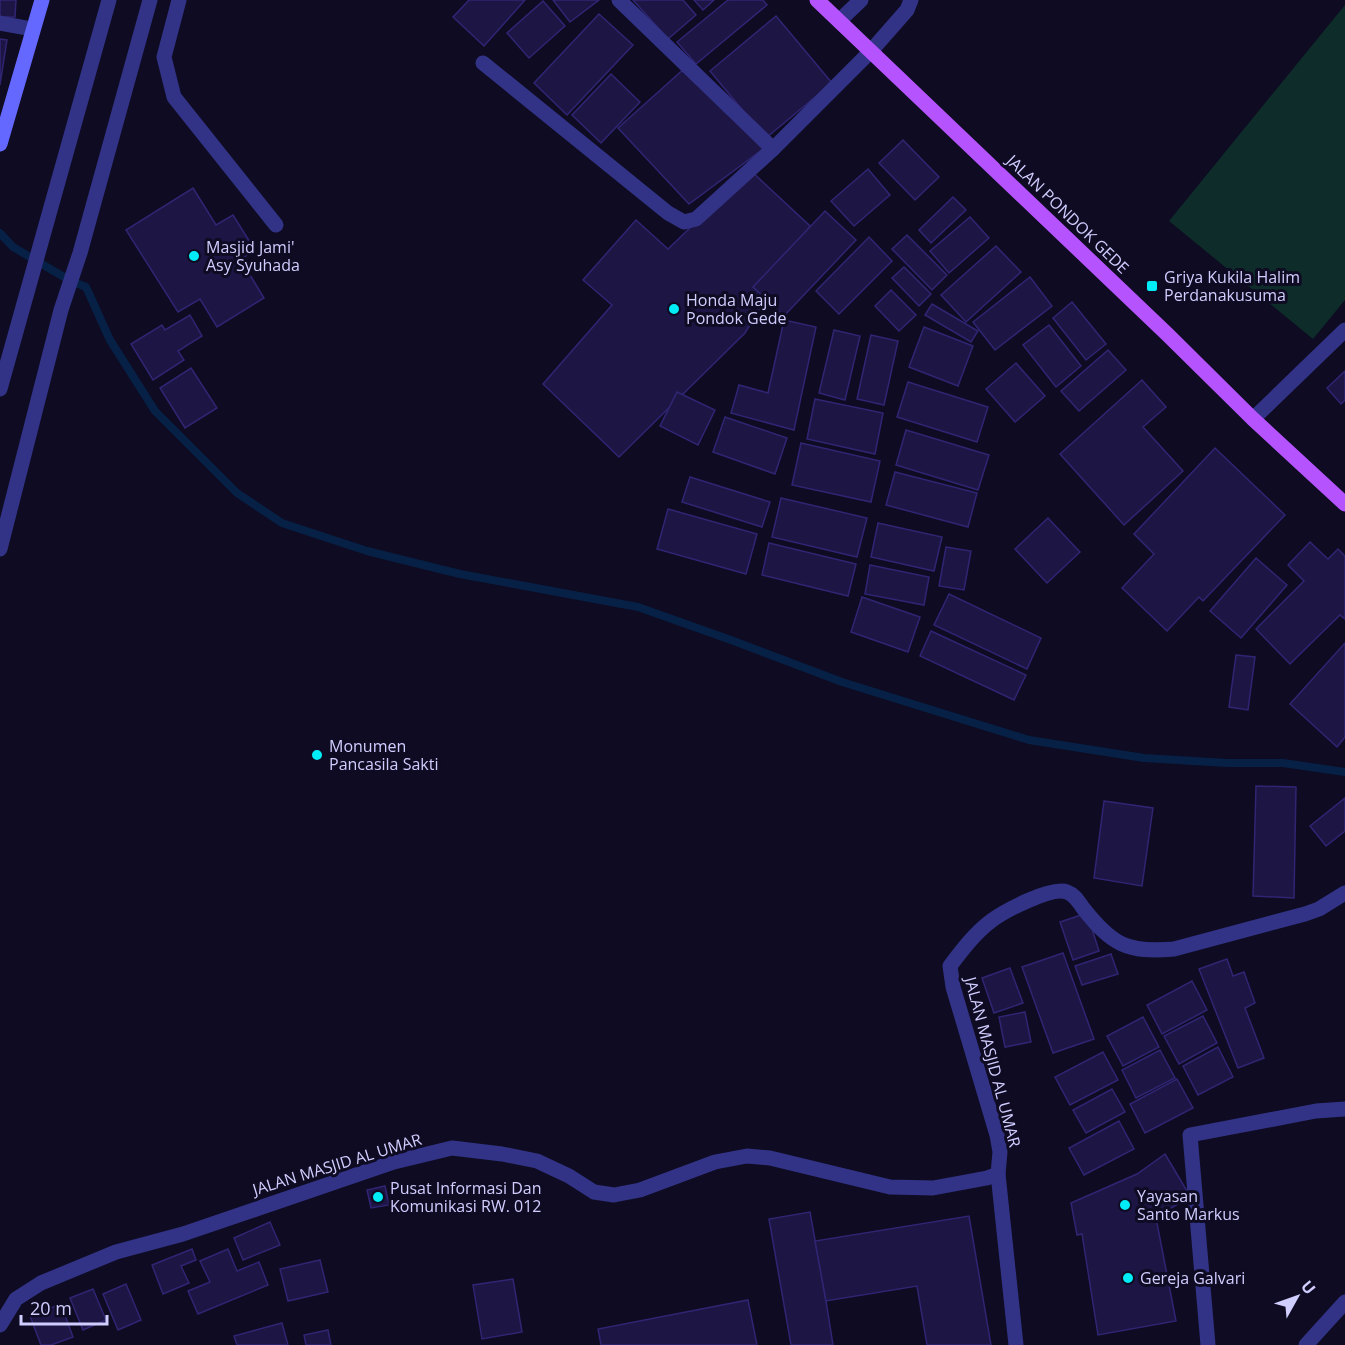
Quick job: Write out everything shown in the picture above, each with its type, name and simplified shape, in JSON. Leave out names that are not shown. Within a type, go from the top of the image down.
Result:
[{"type":"main road","points":[[0,144],[42,0]]},
{"type":"main road","name":"JALAN PONDOK GEDE","points":[[817,0],[1159,326],[1253,419],[1345,504]]},
{"type":"street","points":[[0,389],[109,0]]},
{"type":"street","points":[[0,549],[61,310],[80,253],[150,0]]},
{"type":"street","points":[[179,0],[164,57],[174,97],[276,225]]},
{"type":"street","points":[[619,0],[772,149]]},
{"type":"street","points":[[839,21],[861,0]]},
{"type":"street","points":[[483,63],[668,213],[684,222],[696,219],[772,149],[871,51],[907,10],[911,0]]},
{"type":"street","points":[[0,23],[32,29]]},
{"type":"street","points":[[1253,419],[1345,330]]},
{"type":"street","name":"JALAN MASJID AL UMAR","points":[[0,1325],[16,1299],[41,1284],[116,1252],[183,1234],[394,1162],[453,1148],[537,1161],[569,1176],[594,1192],[614,1196],[640,1190],[715,1162],[747,1156],[771,1158],[890,1187],[933,1188],[987,1178],[998,1174],[1000,1152],[953,987],[950,966],[972,938],[991,921],[1054,891],[1066,891],[1076,897],[1106,934],[1118,943],[1142,950],[1174,949],[1305,914],[1319,909],[1345,893]]},
{"type":"street","points":[[1208,1345],[1190,1135],[1316,1111],[1345,1109]]},
{"type":"street","points":[[998,1174],[1016,1345]]},
{"type":"street","points":[[1306,1345],[1345,1302]]},
{"type":"green space","points":[[1345,5],[1345,300],[1313,339],[1169,221]]},
{"type":"building","points":[[0,0],[16,0],[15,17],[0,17]]},
{"type":"building","points":[[469,0],[525,0],[484,46],[453,17]]},
{"type":"building","points":[[553,0],[599,0],[570,22]]},
{"type":"building","points":[[633,0],[683,0],[696,15],[668,39]]},
{"type":"building","points":[[694,0],[714,0],[703,10]]},
{"type":"building","points":[[728,0],[763,0],[767,5],[696,64],[677,42]]},
{"type":"building","points":[[543,1],[565,26],[529,58],[507,33]]},
{"type":"building","points":[[599,14],[633,45],[567,115],[534,83]]},
{"type":"building","points":[[776,16],[832,83],[766,138],[710,71]]},
{"type":"building","points":[[0,39],[7,40],[0,85]]},
{"type":"building","points":[[686,67],[763,149],[689,204],[618,128]]},
{"type":"building","points":[[611,74],[640,102],[601,143],[572,115]]},
{"type":"building","points":[[903,140],[939,177],[915,200],[879,163]]},
{"type":"building","points":[[868,169],[890,195],[854,226],[831,201]]},
{"type":"building","points":[[750,170],[810,226],[745,333],[619,457],[543,384],[612,305],[583,280],[636,220],[668,249]]},
{"type":"building","name":"Masjid Jami' Asy Syuhada","points":[[193,188],[216,225],[233,215],[255,250],[238,261],[241,267],[244,265],[264,298],[217,327],[200,299],[178,312],[126,230]]},
{"type":"building","points":[[953,197],[966,210],[931,243],[919,230]]},
{"type":"building","points":[[825,211],[856,240],[784,316],[753,287]]},
{"type":"building","points":[[970,217],[989,238],[949,273],[930,251]]},
{"type":"building","points":[[907,235],[947,275],[932,290],[892,249]]},
{"type":"building","points":[[869,237],[892,261],[839,314],[816,291]]},
{"type":"building","points":[[996,246],[1021,272],[966,322],[941,295]]},
{"type":"building","points":[[904,267],[931,294],[919,306],[892,278]]},
{"type":"building","points":[[1030,277],[1052,306],[995,350],[973,322]]},
{"type":"building","points":[[891,290],[916,315],[899,331],[875,306]]},
{"type":"building","points":[[1072,302],[1106,344],[1086,360],[1053,318]]},
{"type":"building","points":[[932,304],[978,331],[971,342],[925,315]]},
{"type":"building","points":[[190,315],[202,336],[178,351],[184,360],[153,380],[131,344],[162,325],[165,330]]},
{"type":"building","points":[[784,320],[816,327],[794,430],[731,413],[739,385],[768,393]]},
{"type":"building","points":[[1049,325],[1081,366],[1056,387],[1023,345]]},
{"type":"building","points":[[924,327],[973,346],[958,386],[909,367]]},
{"type":"building","points":[[834,330],[860,336],[845,400],[819,393]]},
{"type":"building","points":[[871,335],[898,341],[884,405],[857,399]]},
{"type":"building","points":[[1108,350],[1126,370],[1079,411],[1061,391]]},
{"type":"building","points":[[1016,363],[1045,396],[1015,422],[986,389]]},
{"type":"building","points":[[191,368],[217,408],[185,428],[160,388]]},
{"type":"building","points":[[1345,371],[1345,400],[1341,404],[1327,388]]},
{"type":"building","points":[[1142,380],[1166,407],[1143,427],[1183,471],[1124,525],[1060,454]]},
{"type":"building","points":[[908,382],[988,407],[977,442],[897,417]]},
{"type":"building","points":[[677,392],[715,410],[698,445],[660,426]]},
{"type":"building","points":[[815,399],[883,413],[875,454],[807,439]]},
{"type":"building","points":[[725,417],[787,438],[775,474],[713,452]]},
{"type":"building","points":[[906,430],[989,455],[978,490],[896,465]]},
{"type":"building","points":[[801,443],[880,461],[871,502],[792,485]]},
{"type":"building","points":[[1215,448],[1285,515],[1203,601],[1199,597],[1167,631],[1122,588],[1154,554],[1134,534]]},
{"type":"building","points":[[895,472],[977,493],[968,527],[886,505]]},
{"type":"building","points":[[690,477],[770,502],[762,527],[682,502]]},
{"type":"building","points":[[781,498],[867,518],[857,557],[772,537]]},
{"type":"building","points":[[668,509],[757,534],[746,574],[657,549]]},
{"type":"building","points":[[1048,518],[1080,552],[1047,583],[1015,549]]},
{"type":"building","points":[[878,523],[942,537],[934,571],[871,557]]},
{"type":"building","points":[[1310,542],[1328,559],[1338,549],[1345,556],[1345,619],[1340,615],[1290,664],[1256,629],[1304,581],[1288,565]]},
{"type":"building","points":[[769,543],[856,564],[848,596],[762,575]]},
{"type":"building","points":[[946,547],[971,551],[964,590],[939,586]]},
{"type":"building","points":[[1256,558],[1287,585],[1241,638],[1210,611]]},
{"type":"building","points":[[870,565],[929,577],[924,605],[865,594]]},
{"type":"building","points":[[949,594],[1041,638],[1027,669],[934,625]]},
{"type":"building","points":[[862,597],[920,617],[908,652],[851,632]]},
{"type":"building","points":[[931,631],[1026,675],[1014,700],[920,656]]},
{"type":"building","points":[[1345,643],[1345,737],[1337,747],[1290,704]]},
{"type":"building","points":[[1236,655],[1255,657],[1248,710],[1229,707]]},
{"type":"building","points":[[1256,786],[1296,787],[1294,898],[1253,896]]},
{"type":"building","points":[[1345,798],[1345,831],[1326,846],[1310,826]]},
{"type":"building","points":[[1104,801],[1153,808],[1142,886],[1094,878]]},
{"type":"building","points":[[1087,913],[1099,951],[1073,960],[1060,922]]},
{"type":"building","points":[[1063,953],[1094,1039],[1053,1053],[1022,967]]},
{"type":"building","points":[[1111,954],[1118,974],[1082,985],[1075,966]]},
{"type":"building","points":[[1227,959],[1233,976],[1244,972],[1255,1003],[1245,1008],[1264,1058],[1238,1068],[1199,969]]},
{"type":"building","points":[[1010,968],[1023,1003],[994,1013],[982,978]]},
{"type":"building","points":[[1192,981],[1207,1010],[1162,1034],[1147,1005]]},
{"type":"building","points":[[1025,1012],[1031,1042],[1005,1047],[999,1017]]},
{"type":"building","points":[[1203,1016],[1217,1043],[1179,1064],[1164,1036]]},
{"type":"building","points":[[1143,1017],[1159,1047],[1123,1066],[1107,1036]]},
{"type":"building","points":[[1218,1047],[1233,1077],[1198,1095],[1183,1066]]},
{"type":"building","points":[[1160,1050],[1175,1078],[1136,1098],[1122,1070]]},
{"type":"building","points":[[1103,1052],[1118,1080],[1070,1105],[1055,1077]]},
{"type":"building","points":[[1177,1079],[1193,1108],[1145,1133],[1130,1104]]},
{"type":"building","points":[[1112,1089],[1125,1112],[1086,1133],[1073,1110]]},
{"type":"building","points":[[1119,1121],[1134,1149],[1084,1175],[1069,1148]]},
{"type":"building","name":"Gereja Galvari","points":[[1165,1154],[1190,1196],[1156,1218],[1176,1321],[1098,1335],[1082,1234],[1077,1235],[1071,1203],[1137,1174]]},
{"type":"building","name":"Pusat Informasi Dan Komunikasi RW. 012","points":[[385,1186],[389,1205],[371,1208],[367,1190]]},
{"type":"building","points":[[810,1212],[833,1345],[791,1345],[769,1219]]},
{"type":"building","points":[[969,1216],[991,1345],[927,1345],[917,1286],[826,1301],[815,1241]]},
{"type":"building","points":[[270,1222],[280,1245],[243,1260],[234,1238]]},
{"type":"building","points":[[192,1249],[196,1260],[181,1266],[189,1283],[163,1294],[152,1265]]},
{"type":"building","points":[[228,1249],[237,1271],[259,1262],[268,1285],[198,1314],[188,1291],[210,1282],[200,1261]]},
{"type":"building","points":[[320,1260],[328,1292],[288,1301],[280,1269]]},
{"type":"building","points":[[513,1279],[522,1332],[482,1339],[473,1285]]},
{"type":"building","points":[[126,1284],[141,1320],[118,1330],[103,1294]]},
{"type":"building","points":[[93,1289],[106,1320],[83,1330],[70,1298]]},
{"type":"building","points":[[748,1300],[757,1345],[601,1345],[598,1329]]},
{"type":"building","points":[[61,1304],[73,1337],[51,1345],[41,1345],[30,1316]]},
{"type":"building","points":[[282,1323],[288,1345],[237,1345],[234,1336]]},
{"type":"building","points":[[328,1330],[331,1345],[306,1345],[304,1335]]},
{"type":"waterway","points":[[0,233],[13,247],[69,280],[86,287],[110,340],[155,411],[237,493],[282,523],[367,551],[460,574],[638,607],[842,682],[1029,740],[1144,758],[1227,763],[1283,763],[1345,772]]},
{"type":"place","name":"Masjid Jami' Asy Syuhada","points":[[194,256]]},
{"type":"place","name":"Griya Kukila Halim Perdanakusuma","points":[[1152,286]]},
{"type":"place","name":"Honda Maju Pondok Gede","points":[[674,309]]},
{"type":"place","name":"Monumen Pancasila Sakti","points":[[317,755]]},
{"type":"place","name":"Pusat Informasi Dan Komunikasi RW. 012","points":[[378,1197]]},
{"type":"place","name":"Yayasan Santo Markus","points":[[1125,1205]]},
{"type":"place","name":"Gereja Galvari","points":[[1128,1278]]}]
